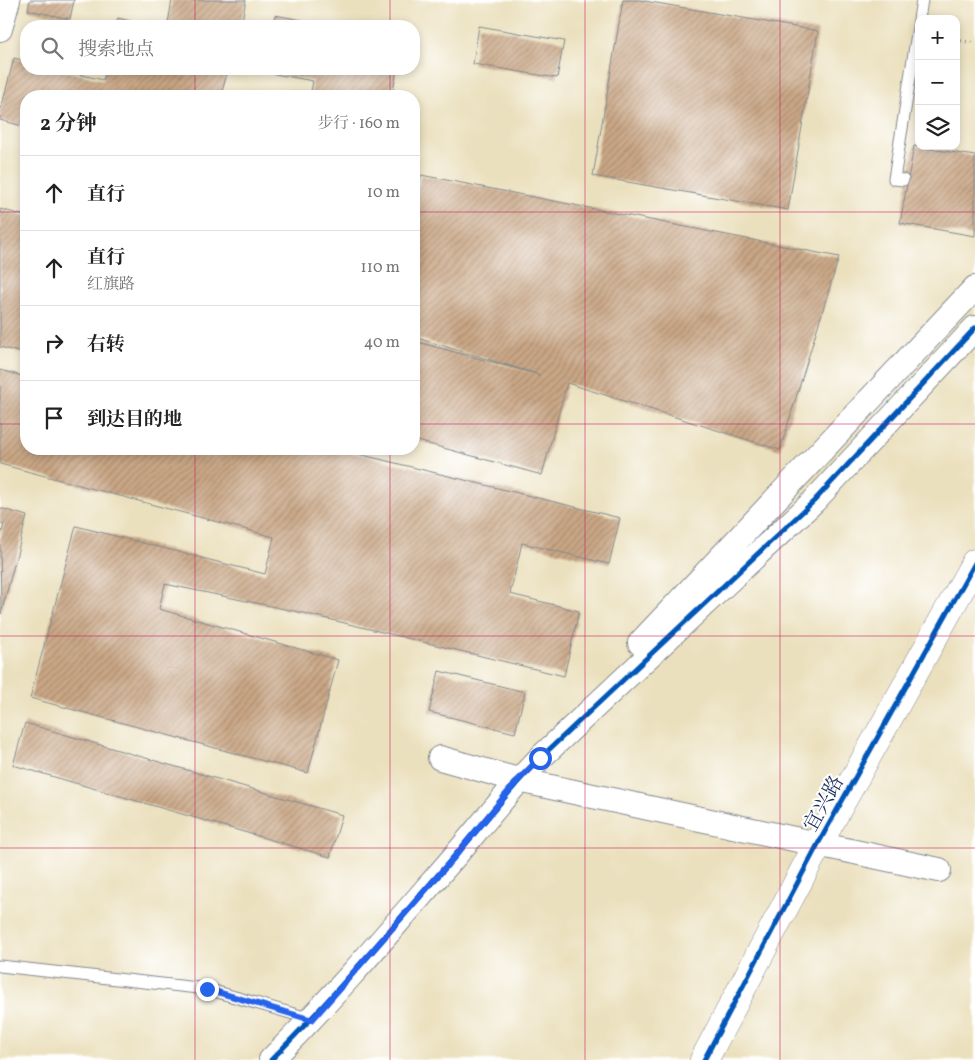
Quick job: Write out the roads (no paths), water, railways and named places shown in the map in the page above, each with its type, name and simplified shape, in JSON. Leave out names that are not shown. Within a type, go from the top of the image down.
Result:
[{"type":"street","points":[[0,29],[8,0]]},
{"type":"street","points":[[272,1060],[312,1020],[456,855],[518,780],[535,756],[975,288]]},
{"type":"street","points":[[518,780],[814,501],[975,328]]},
{"type":"street","name":"宜兴路","points":[[704,1060],[818,844],[975,563]]},
{"type":"street","points":[[440,758],[518,780],[939,870]]},
{"type":"lane","points":[[920,15],[922,0]]},
{"type":"lane","points":[[903,180],[894,179],[915,45]]},
{"type":"lane","points":[[0,966],[207,989],[312,1020]]}]
